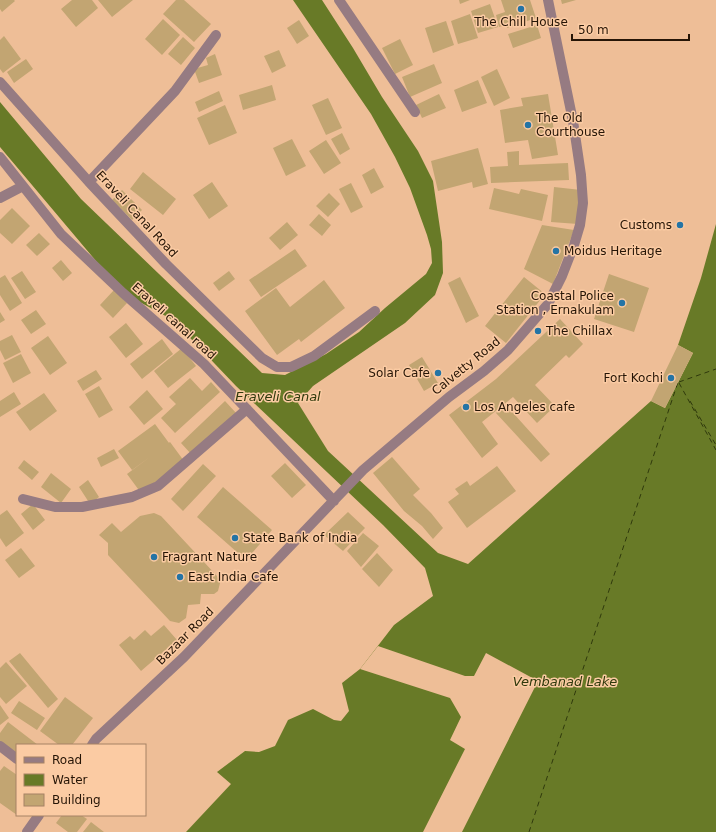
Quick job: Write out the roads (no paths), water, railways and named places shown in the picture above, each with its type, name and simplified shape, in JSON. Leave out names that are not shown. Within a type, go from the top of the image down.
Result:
[{"type":"street","points":[[339,0],[414,112]]},
{"type":"street","name":"Calvetty Road","points":[[334,501],[363,470],[449,397],[484,371],[508,350],[548,304],[565,270],[580,225],[583,192],[573,120],[548,0]]},
{"type":"street","points":[[89,182],[175,92],[216,35]]},
{"type":"street","name":"Eraveli Canal Road","points":[[0,82],[89,182],[166,264],[262,358],[277,366],[291,367],[314,356],[375,311]]},
{"type":"street","name":"Eraveli canal road","points":[[0,157],[61,234],[123,293],[204,364],[334,501]]},
{"type":"street","points":[[0,198],[23,186]]},
{"type":"street","points":[[23,499],[55,507],[82,507],[132,497],[158,486],[247,409]]},
{"type":"street","name":"Bazaar Road","points":[[93,744],[96,739],[184,657],[334,501]]},
{"type":"street","points":[[0,746],[16,757]]},
{"type":"street","points":[[27,832],[38,816]]},
{"type":"water","name":"Vembanad Lake","points":[[293,0],[322,0],[382,97],[418,151],[433,181],[442,242],[443,273],[435,295],[405,323],[313,386],[298,403],[328,451],[438,553],[468,564],[651,401],[665,408],[693,353],[678,345],[701,278],[716,224],[716,832],[186,832],[231,784],[217,772],[245,751],[259,752],[275,746],[288,720],[313,709],[334,720],[341,721],[349,711],[342,683],[360,669],[394,625],[433,596],[425,568],[383,525],[236,386],[173,320],[123,293],[0,147],[0,102],[81,199],[262,373],[285,375],[326,354],[359,332],[426,274],[432,263],[431,249],[427,235],[410,188],[395,157],[371,114]]},
{"type":"place","name":"The Chill House","points":[[521,9]]},
{"type":"place","name":"The Old Courthouse","points":[[528,125]]},
{"type":"place","name":"Customs","points":[[680,225]]},
{"type":"place","name":"Moidus Heritage","points":[[556,251]]},
{"type":"place","name":"Coastal Police Station , Ernakulam","points":[[622,303]]},
{"type":"place","name":"The Chillax","points":[[538,331]]},
{"type":"place","name":"Solar Cafe","points":[[438,373]]},
{"type":"place","name":"Fort Kochi","points":[[671,378]]},
{"type":"place","name":"Los Angeles cafe","points":[[466,407]]},
{"type":"place","name":"State Bank of India","points":[[235,538]]},
{"type":"place","name":"Fragrant Nature","points":[[154,557]]},
{"type":"place","name":"East India Cafe","points":[[180,577]]},
{"type":"water label","name":"Eraveli Canal","points":[[278,396]]}]
